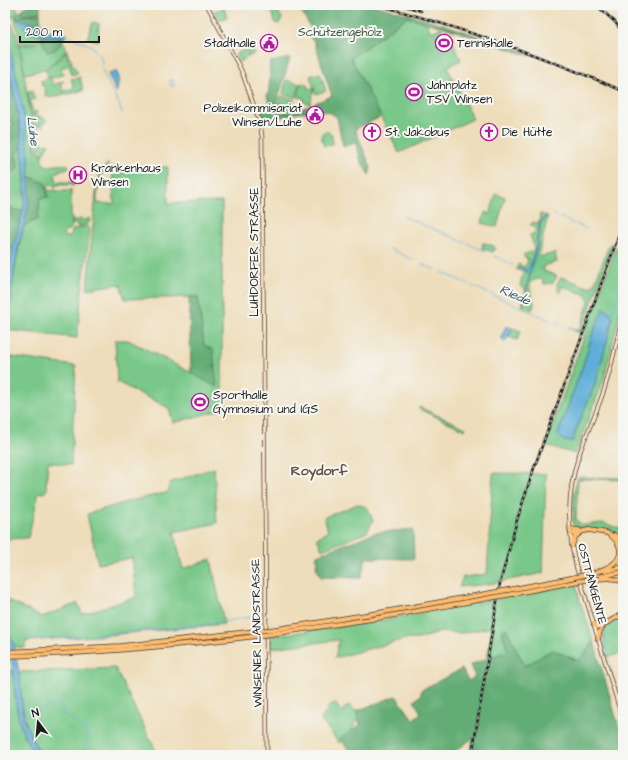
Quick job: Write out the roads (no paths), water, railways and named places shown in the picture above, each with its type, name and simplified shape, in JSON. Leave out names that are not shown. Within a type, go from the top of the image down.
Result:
[{"type":"highway","points":[[570,529],[581,531]]},
{"type":"highway","points":[[571,534],[581,531],[595,530],[607,532],[623,541]]},
{"type":"highway","points":[[572,546],[575,537],[581,531]]},
{"type":"highway","points":[[595,576],[616,561],[620,550],[615,538],[607,532]]},
{"type":"highway","points":[[567,581],[579,581],[623,567]]},
{"type":"highway","points":[[5,652],[28,653],[136,649],[257,634],[393,615],[508,592],[623,572]]},
{"type":"highway","points":[[595,576],[610,578],[623,583]]},
{"type":"highway","points":[[594,624],[598,627],[604,625],[623,614]]},
{"type":"highway","points":[[594,624],[610,622]]},
{"type":"highway","points":[[598,639],[604,625]]},
{"type":"highway","points":[[5,656],[28,653]]},
{"type":"main road","name":"LUHDORFER STRASSE","points":[[207,5],[242,72],[260,123],[262,136],[265,510]]},
{"type":"main road","name":"OSTTANGENTE","points":[[623,313],[605,387],[582,447],[575,471],[570,504],[572,546],[580,578],[623,720]]},
{"type":"main road","name":"WINSENER LANDSTRASSE","points":[[265,510],[267,755]]},
{"type":"water","points":[[17,17],[24,21],[28,21],[28,23],[37,24],[38,27],[41,27],[43,32],[50,31],[67,34],[66,37],[37,34],[25,28]]},
{"type":"water","points":[[5,24],[23,110],[29,153],[30,175],[29,197],[16,260],[5,344],[5,303],[7,280],[13,248],[23,211],[25,184],[20,126],[5,47]]},
{"type":"water","points":[[116,71],[119,77],[116,92],[109,73]]},
{"type":"water","points":[[546,216],[540,224],[538,244],[522,306],[530,274],[518,268],[527,270],[530,267],[534,251],[537,246],[536,240],[539,232],[539,224]]},
{"type":"water","points":[[603,309],[610,312],[613,318],[596,382],[576,430],[573,441],[564,441],[558,435],[559,431]]},
{"type":"water","points":[[506,326],[512,328],[508,338],[505,341],[501,337]]},
{"type":"water","points":[[5,631],[13,641],[19,672],[23,716],[33,743],[42,755],[35,755],[28,744],[19,720],[10,648]]},
{"type":"waterway","points":[[66,35],[92,46],[101,57],[103,72],[122,113]]},
{"type":"waterway","points":[[173,80],[174,86],[172,87],[169,81],[173,80]]},
{"type":"waterway","points":[[403,216],[485,251]]},
{"type":"waterway","points":[[558,217],[564,219]]},
{"type":"waterway","points":[[566,220],[574,224]]},
{"type":"waterway","points":[[576,224],[587,229]]},
{"type":"waterway","name":"Riede","points":[[390,249],[413,260]]},
{"type":"waterway","points":[[494,256],[513,265]]},
{"type":"waterway","name":"Riede","points":[[421,264],[436,270]]},
{"type":"waterway","name":"Riede","points":[[612,314],[616,303],[623,269]]},
{"type":"waterway","name":"Riede","points":[[441,272],[468,284]]},
{"type":"waterway","name":"Riede","points":[[472,286],[550,320]]},
{"type":"waterway","name":"Riede","points":[[556,323],[564,326]]},
{"type":"waterway","name":"Riede","points":[[568,328],[581,334]]},
{"type":"waterway","name":"Riede","points":[[585,336],[592,339]]},
{"type":"waterway","points":[[605,345],[611,347]]},
{"type":"waterway","points":[[95,635],[210,624],[256,616]]},
{"type":"waterway","points":[[623,622],[607,628],[605,634],[606,655],[623,708]]},
{"type":"waterway","points":[[56,637],[83,636]]},
{"type":"waterway","points":[[29,639],[54,637]]},
{"type":"waterway","points":[[5,663],[12,662]]},
{"type":"waterway","points":[[24,716],[56,704],[67,718],[75,721],[79,726],[85,729],[87,738],[85,747],[76,755]]},
{"type":"railway","points":[[378,5],[440,23],[532,54],[623,91]]},
{"type":"railway","points":[[403,5],[421,11]]},
{"type":"railway","points":[[596,5],[615,22],[623,33]]},
{"type":"railway","points":[[472,755],[500,583],[517,520],[534,468],[623,224]]},
{"type":"place","name":"Stadthalle","points":[[269,43]]},
{"type":"place","name":"Tennishalle","points":[[444,43]]},
{"type":"place","name":"Jahnplatz TSV Winsen","points":[[414,92]]},
{"type":"place","name":"Polizeikommisariat Winsen/Luhe","points":[[315,115]]},
{"type":"place","name":"St. Jakobus","points":[[372,132]]},
{"type":"place","name":"Die Hütte","points":[[489,132]]},
{"type":"place","name":"Krankenhaus Winsen","points":[[78,175]]},
{"type":"place","name":"Sporthalle Gymnasium und IGS","points":[[200,402]]},
{"type":"district","name":"Roydorf","points":[[319,471]]},
{"type":"park label","name":"Schützengehölz","points":[[340,32]]},
{"type":"water label","name":"Luhe","points":[[33,131]]}]
